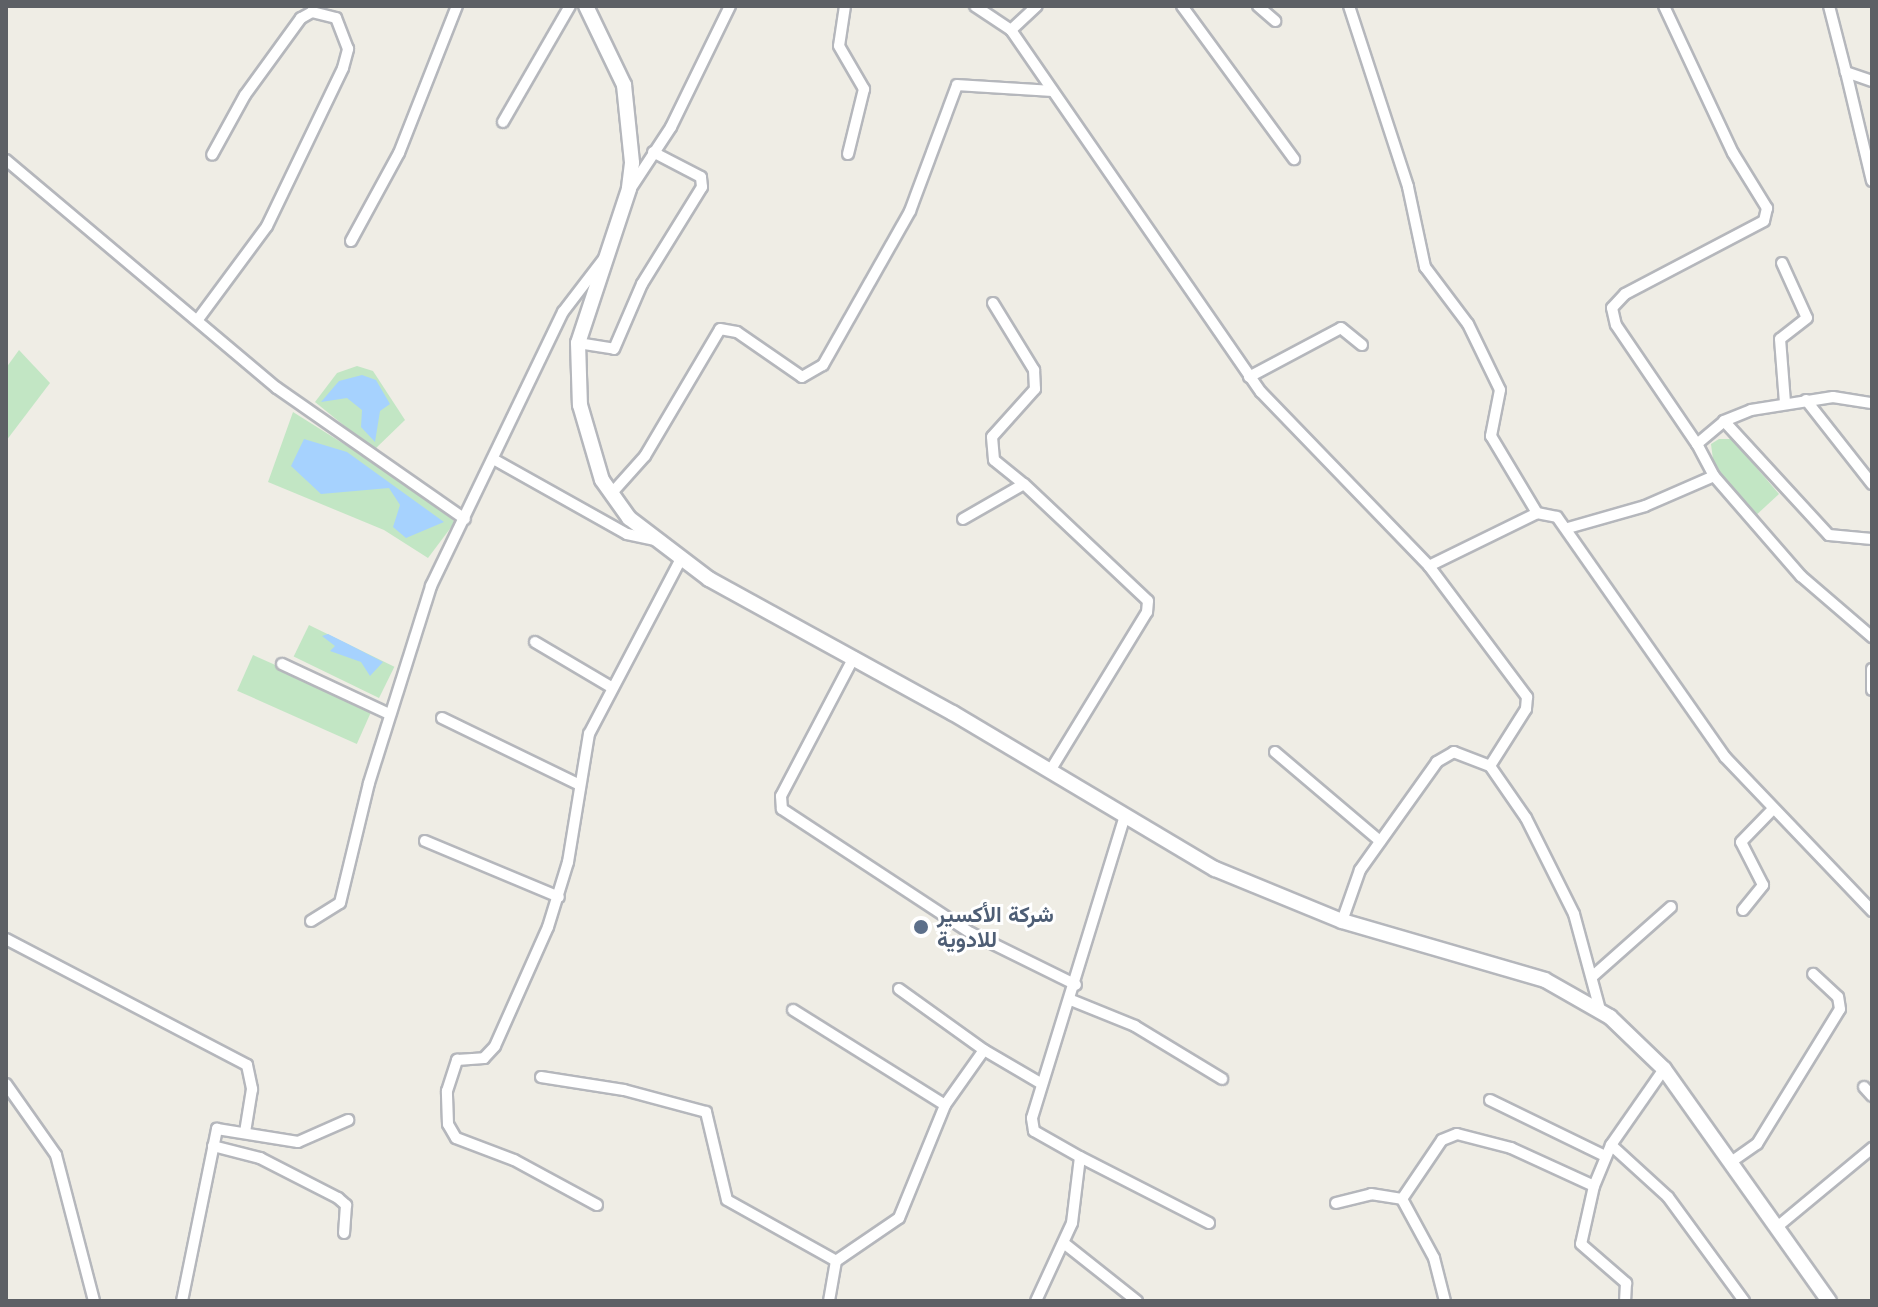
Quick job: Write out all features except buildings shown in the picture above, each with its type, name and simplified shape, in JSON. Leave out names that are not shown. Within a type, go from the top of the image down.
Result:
[{"type":"main road","points":[[586,6],[624,85],[632,137],[629,189],[578,343],[584,430],[611,494],[655,540],[680,561],[854,657],[1215,869],[1342,921],[1522,972],[1600,1010],[1664,1069],[1829,1301]]},
{"type":"street","points":[[351,241],[399,153],[457,6]]},
{"type":"street","points":[[503,122],[570,6]]},
{"type":"street","points":[[629,189],[653,152],[730,6]]},
{"type":"street","points":[[845,6],[839,46],[864,89],[848,154]]},
{"type":"street","points":[[975,6],[1011,30],[1249,377],[1429,566],[1527,697],[1526,709],[1490,766]]},
{"type":"street","points":[[1011,30],[1037,6]]},
{"type":"street","points":[[1182,6],[1294,159]]},
{"type":"street","points":[[1258,6],[1275,21]]},
{"type":"street","points":[[1349,6],[1408,187],[1425,267],[1468,324],[1500,390],[1491,436],[1537,513]]},
{"type":"street","points":[[1664,6],[1733,153],[1767,208],[1764,221],[1625,294],[1612,308],[1616,325],[1697,444],[1714,476],[1801,576],[1872,637]]},
{"type":"street","points":[[1829,6],[1872,181]]},
{"type":"street","points":[[199,318],[267,226],[343,68],[348,49],[336,18],[312,12],[301,18],[245,95],[212,155]]},
{"type":"street","points":[[1846,72],[1872,81]]},
{"type":"street","points":[[611,494],[645,456],[720,329],[737,332],[802,377],[823,365],[910,211],[957,85],[1052,91]]},
{"type":"street","points":[[578,343],[614,349],[642,284],[702,187],[701,177],[653,152]]},
{"type":"street","points":[[6,160],[199,318],[277,388],[465,519]]},
{"type":"street","points":[[311,921],[340,903],[411,637],[563,312],[605,257]]},
{"type":"street","points":[[1782,263],[1807,318],[1780,339],[1785,403]]},
{"type":"street","points":[[993,303],[1034,370],[1035,389],[992,437],[994,460],[1139,588],[1149,605],[1050,771]]},
{"type":"street","points":[[1249,377],[1341,328],[1362,345]]},
{"type":"street","points":[[1697,444],[1724,421],[1785,403],[1844,397],[1872,403]]},
{"type":"street","points":[[1806,400],[1872,484]]},
{"type":"street","points":[[1724,421],[1829,535],[1872,539]]},
{"type":"street","points":[[495,460],[627,534],[655,540]]},
{"type":"street","points":[[1568,528],[1645,506],[1714,476]]},
{"type":"street","points":[[963,519],[1024,484]]},
{"type":"street","points":[[1429,566],[1537,513],[1557,517],[1568,528],[1725,757],[1872,911]]},
{"type":"street","points":[[597,1205],[514,1160],[456,1138],[448,1124],[454,1065],[484,1058],[495,1046],[559,897],[589,734],[611,687],[680,561]]},
{"type":"street","points":[[535,642],[611,687]]},
{"type":"street","points":[[854,657],[781,796],[782,809],[971,933],[1076,985]]},
{"type":"street","points":[[282,664],[389,714]]},
{"type":"street","points":[[1872,669],[1872,690]]},
{"type":"street","points":[[442,718],[578,784]]},
{"type":"street","points":[[1275,752],[1380,841]]},
{"type":"street","points":[[1342,921],[1360,870],[1448,754],[1490,766],[1555,871],[1593,976],[1600,1010]]},
{"type":"street","points":[[1743,910],[1763,885],[1741,842],[1773,809]]},
{"type":"street","points":[[1125,815],[1100,879],[1076,985],[1042,1084],[1034,1131],[1209,1223]]},
{"type":"street","points":[[425,841],[559,897]]},
{"type":"street","points":[[1593,976],[1671,907]]},
{"type":"street","points":[[6,939],[247,1065],[252,1089],[245,1132]]},
{"type":"street","points":[[1731,1162],[1757,1144],[1840,1009],[1838,997],[1813,974]]},
{"type":"street","points":[[899,989],[984,1050],[1042,1084]]},
{"type":"street","points":[[1071,1000],[1135,1026],[1222,1079]]},
{"type":"street","points":[[793,1010],[945,1105]]},
{"type":"street","points":[[829,1301],[836,1261],[899,1218],[945,1105],[984,1050]]},
{"type":"street","points":[[1630,1299],[1626,1283],[1581,1244],[1594,1186],[1605,1156],[1664,1069]]},
{"type":"street","points":[[541,1077],[624,1090],[706,1112],[727,1200],[836,1261]]},
{"type":"street","points":[[6,1084],[56,1155],[94,1301]]},
{"type":"street","points":[[1864,1087],[1872,1096]]},
{"type":"street","points":[[1490,1100],[1605,1156]]},
{"type":"street","points":[[182,1301],[213,1146],[221,1127],[298,1142],[348,1120]]},
{"type":"street","points":[[1402,1199],[1442,1140],[1457,1134],[1511,1148],[1594,1186]]},
{"type":"street","points":[[1611,1145],[1668,1197],[1744,1301]]},
{"type":"street","points":[[213,1146],[260,1158],[338,1198],[346,1205],[344,1233]]},
{"type":"street","points":[[1777,1227],[1872,1148]]},
{"type":"street","points":[[1036,1301],[1065,1244],[1080,1157]]},
{"type":"street","points":[[1336,1203],[1371,1194],[1402,1199]]},
{"type":"street","points":[[1402,1199],[1434,1258],[1445,1301]]},
{"type":"street","points":[[1065,1244],[1137,1301]]},
{"type":"green space","points":[[19,350],[50,383],[6,441],[6,368]]},
{"type":"green space","points":[[357,366],[373,371],[405,420],[374,450],[315,402],[337,373]]},
{"type":"green space","points":[[293,412],[414,488],[455,522],[428,558],[384,530],[268,482]]},
{"type":"green space","points":[[1719,439],[1732,439],[1779,494],[1753,518],[1714,467],[1711,444]]},
{"type":"green space","points":[[309,625],[394,667],[379,698],[294,656]]},
{"type":"green space","points":[[253,655],[373,708],[357,744],[237,691]]},
{"type":"water","points":[[362,375],[376,380],[390,404],[380,411],[375,442],[361,427],[362,410],[347,398],[321,402],[339,381]]},
{"type":"water","points":[[304,439],[347,452],[444,522],[406,538],[393,527],[400,505],[389,488],[321,494],[291,466]]},
{"type":"water","points":[[328,634],[383,662],[370,676],[361,662],[330,651],[335,646],[322,636]]},
{"type":"place","name":"شركة الأكسير للادوية","points":[[921,927]]}]
